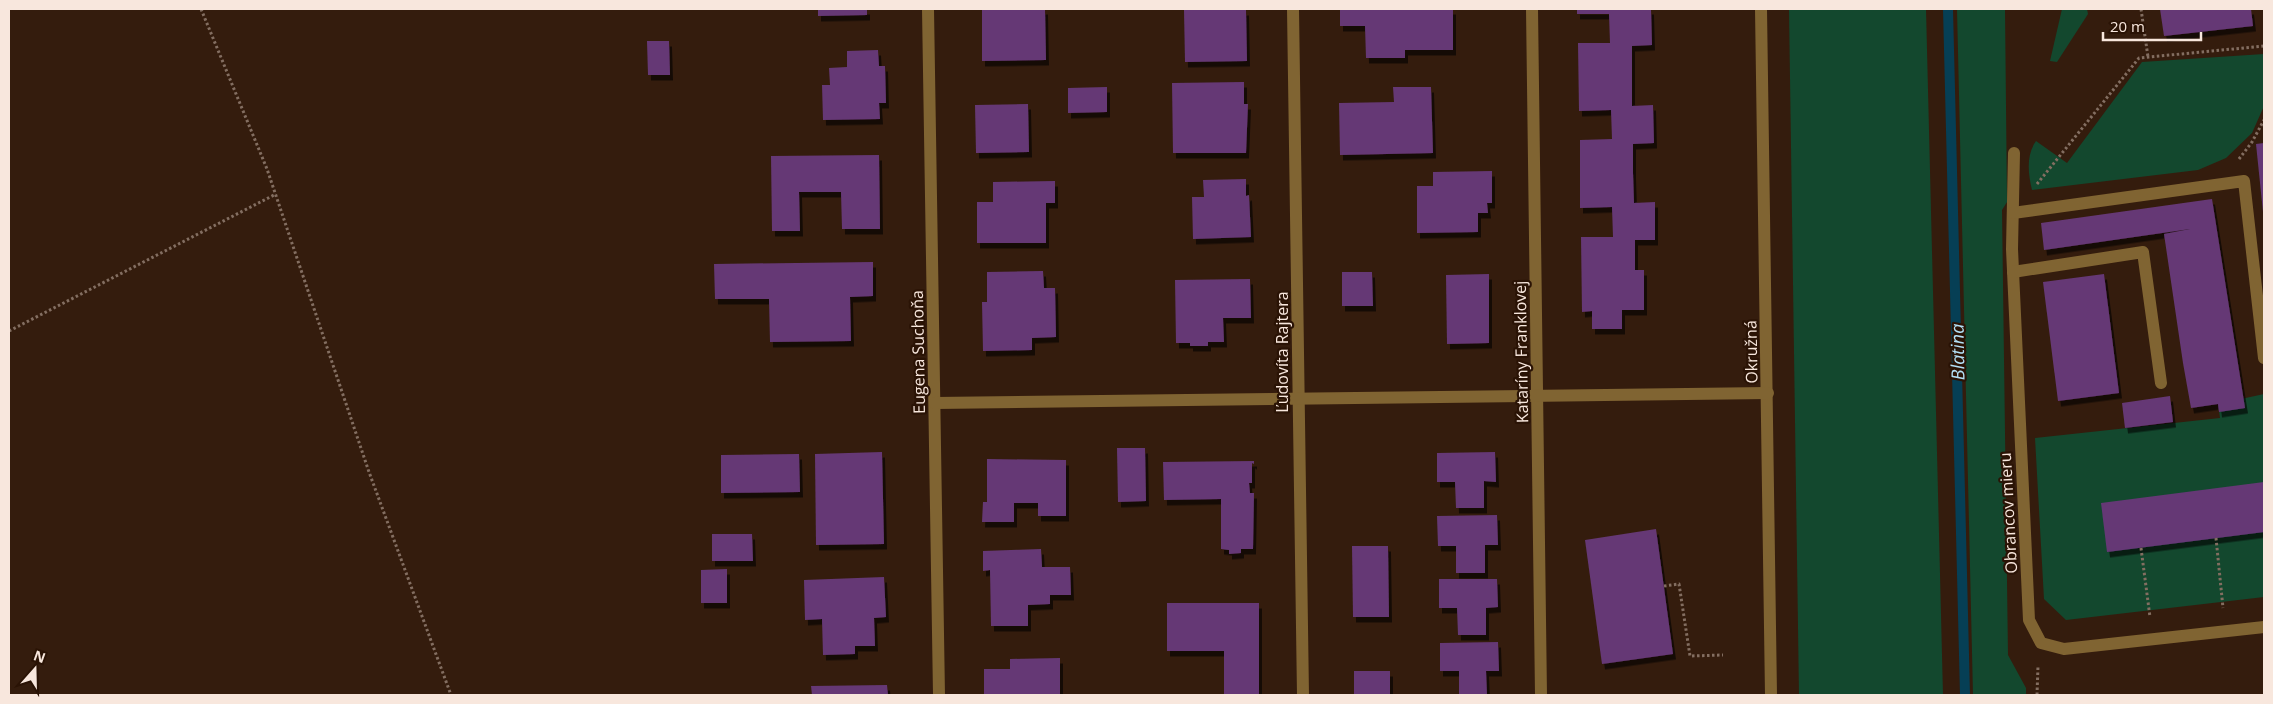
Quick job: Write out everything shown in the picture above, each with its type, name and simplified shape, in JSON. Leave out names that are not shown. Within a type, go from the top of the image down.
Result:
[{"type":"street","name":"Eugena Suchoňa","points":[[928,9],[940,695]]},
{"type":"street","name":"Ľudovíta Rajtera","points":[[1293,9],[1304,695]]},
{"type":"street","name":"Kataríny Franklovej","points":[[1532,9],[1541,695]]},
{"type":"street","name":"Okružná","points":[[1761,9],[1771,695]]},
{"type":"street","name":"Obrancov mieru","points":[[2014,153],[2013,272],[2029,620],[2041,643]]},
{"type":"street","points":[[2013,213],[2244,181],[2264,358]]},
{"type":"street","points":[[2013,272],[2143,252],[2161,383]]},
{"type":"street","points":[[935,403],[1768,393]]},
{"type":"street","points":[[2041,643],[2064,648],[2264,627]]},
{"type":"path","points":[[201,9],[276,194],[369,472],[451,695]]},
{"type":"path","points":[[2141,9],[2148,57]]},
{"type":"path","points":[[2013,213],[2139,58],[2264,46]]},
{"type":"path","points":[[2218,185],[2252,142],[2264,120]]},
{"type":"path","points":[[9,331],[276,194]]},
{"type":"path","points":[[2216,538],[2223,609]]},
{"type":"path","points":[[2141,548],[2150,618]]},
{"type":"path","points":[[1664,586],[1678,584],[1690,656],[1723,655]]},
{"type":"path","points":[[2037,695],[2041,643]]},
{"type":"green space","points":[[1789,9],[1926,9],[1943,695],[1799,695]]},
{"type":"green space","points":[[1957,9],[2005,9],[2007,202],[2002,210],[2008,655],[2026,688],[2026,695],[1973,695]]},
{"type":"green space","points":[[2062,9],[2087,9],[2088,14],[2057,62],[2050,61]]},
{"type":"green space","points":[[2264,54],[2264,106],[2252,133],[2226,158],[2198,170],[2032,190],[2029,158],[2036,141],[2067,163],[2142,62]]},
{"type":"green space","points":[[2264,394],[2264,597],[2066,620],[2044,599],[2035,438],[2220,418],[2218,404]]},
{"type":"building","points":[[818,9],[867,9],[867,15],[818,16]]},
{"type":"building","points":[[982,9],[1045,9],[1046,60],[982,61]]},
{"type":"building","points":[[1340,9],[1453,9],[1453,50],[1405,50],[1405,58],[1366,58],[1365,26],[1340,26]]},
{"type":"building","points":[[1577,9],[1651,9],[1652,45],[1632,46],[1632,106],[1653,105],[1654,143],[1633,144],[1633,173],[1634,203],[1655,202],[1655,240],[1635,240],[1635,270],[1644,270],[1644,310],[1622,310],[1622,329],[1592,329],[1592,311],[1582,312],[1581,237],[1613,237],[1612,207],[1580,208],[1580,140],[1612,139],[1611,110],[1579,111],[1578,43],[1610,43],[1609,14],[1577,14]]},
{"type":"building","points":[[2160,9],[2251,9],[2253,26],[2164,36]]},
{"type":"building","points":[[1184,10],[1246,10],[1247,61],[1185,62]]},
{"type":"building","points":[[647,41],[669,41],[670,75],[648,75]]},
{"type":"building","points":[[878,50],[879,66],[885,66],[886,103],[879,103],[880,119],[823,120],[822,85],[830,85],[829,68],[847,67],[847,51]]},
{"type":"building","points":[[1244,82],[1244,104],[1248,104],[1246,153],[1173,153],[1172,83]]},
{"type":"building","points":[[1107,87],[1107,112],[1068,113],[1068,88]]},
{"type":"building","points":[[1393,87],[1431,87],[1433,153],[1340,155],[1339,103],[1394,102]]},
{"type":"building","points":[[1028,104],[1029,152],[976,153],[975,105]]},
{"type":"building","points":[[2264,143],[2264,212],[2263,212],[2256,144]]},
{"type":"building","points":[[879,155],[880,229],[842,229],[841,192],[799,192],[800,231],[772,231],[771,156]]},
{"type":"building","points":[[1492,171],[1492,203],[1487,203],[1488,213],[1478,213],[1478,232],[1417,233],[1417,186],[1433,186],[1433,172]]},
{"type":"building","points":[[1246,179],[1246,196],[1249,195],[1251,237],[1193,239],[1192,197],[1204,197],[1203,180]]},
{"type":"building","points":[[1055,181],[1055,203],[1046,203],[1046,243],[977,243],[977,202],[993,202],[993,182]]},
{"type":"building","points":[[2212,199],[2245,408],[2219,412],[2218,404],[2191,408],[2183,363],[2164,234],[2190,229],[2044,250],[2041,223]]},
{"type":"building","points":[[873,262],[873,296],[850,297],[851,341],[770,342],[769,299],[715,299],[714,264]]},
{"type":"building","points":[[1043,271],[1044,288],[1055,288],[1056,337],[1032,338],[1032,350],[983,351],[982,302],[987,302],[987,272]]},
{"type":"building","points":[[1342,272],[1372,272],[1373,306],[1342,306]]},
{"type":"building","points":[[1489,274],[1489,343],[1447,344],[1446,275]]},
{"type":"building","points":[[2104,274],[2119,393],[2058,401],[2043,282]]},
{"type":"building","points":[[1250,279],[1251,318],[1223,318],[1224,342],[1208,342],[1208,346],[1190,346],[1190,343],[1176,343],[1175,280]]},
{"type":"building","points":[[2170,396],[2173,422],[2125,428],[2122,403]]},
{"type":"building","points":[[1117,448],[1145,448],[1146,501],[1118,502]]},
{"type":"building","points":[[882,452],[884,544],[816,545],[815,454]]},
{"type":"building","points":[[1495,452],[1496,482],[1484,481],[1484,508],[1456,508],[1455,482],[1437,482],[1437,453]]},
{"type":"building","points":[[799,454],[800,492],[721,493],[721,455]]},
{"type":"building","points":[[987,459],[1066,460],[1066,516],[1038,516],[1038,503],[1014,503],[1014,522],[982,522],[983,502],[987,502]]},
{"type":"building","points":[[1254,461],[1254,464],[1252,463],[1252,483],[1249,483],[1250,493],[1254,493],[1253,549],[1241,549],[1241,553],[1229,554],[1229,550],[1221,549],[1221,499],[1164,500],[1163,462]]},
{"type":"building","points":[[2264,482],[2264,532],[2107,552],[2101,503]]},
{"type":"building","points":[[1497,515],[1498,545],[1485,545],[1485,573],[1456,573],[1456,546],[1438,546],[1437,516]]},
{"type":"building","points":[[1656,529],[1673,654],[1602,664],[1585,540]]},
{"type":"building","points":[[712,534],[752,534],[753,561],[712,561]]},
{"type":"building","points":[[1352,546],[1388,546],[1389,617],[1353,617]]},
{"type":"building","points":[[1041,549],[1042,567],[1070,567],[1071,595],[1050,595],[1050,604],[1028,605],[1028,626],[991,626],[990,570],[983,571],[983,551]]},
{"type":"building","points":[[727,569],[727,603],[701,603],[701,570]]},
{"type":"building","points":[[884,577],[886,617],[874,618],[875,646],[855,646],[855,654],[823,655],[822,619],[805,620],[804,580]]},
{"type":"building","points":[[1439,579],[1497,579],[1498,607],[1486,608],[1486,635],[1458,635],[1457,608],[1439,608]]},
{"type":"building","points":[[1167,603],[1259,603],[1259,695],[1224,695],[1224,651],[1167,651]]},
{"type":"building","points":[[1498,642],[1499,671],[1486,671],[1487,695],[1459,695],[1459,671],[1440,671],[1440,643]]},
{"type":"building","points":[[1060,658],[1060,695],[984,695],[984,669],[1010,669],[1010,659]]},
{"type":"building","points":[[1354,671],[1390,671],[1390,695],[1354,695]]},
{"type":"building","points":[[887,685],[888,695],[812,695],[811,686]]},
{"type":"waterway","name":"Blatina","points":[[1948,9],[1965,695]]}]
